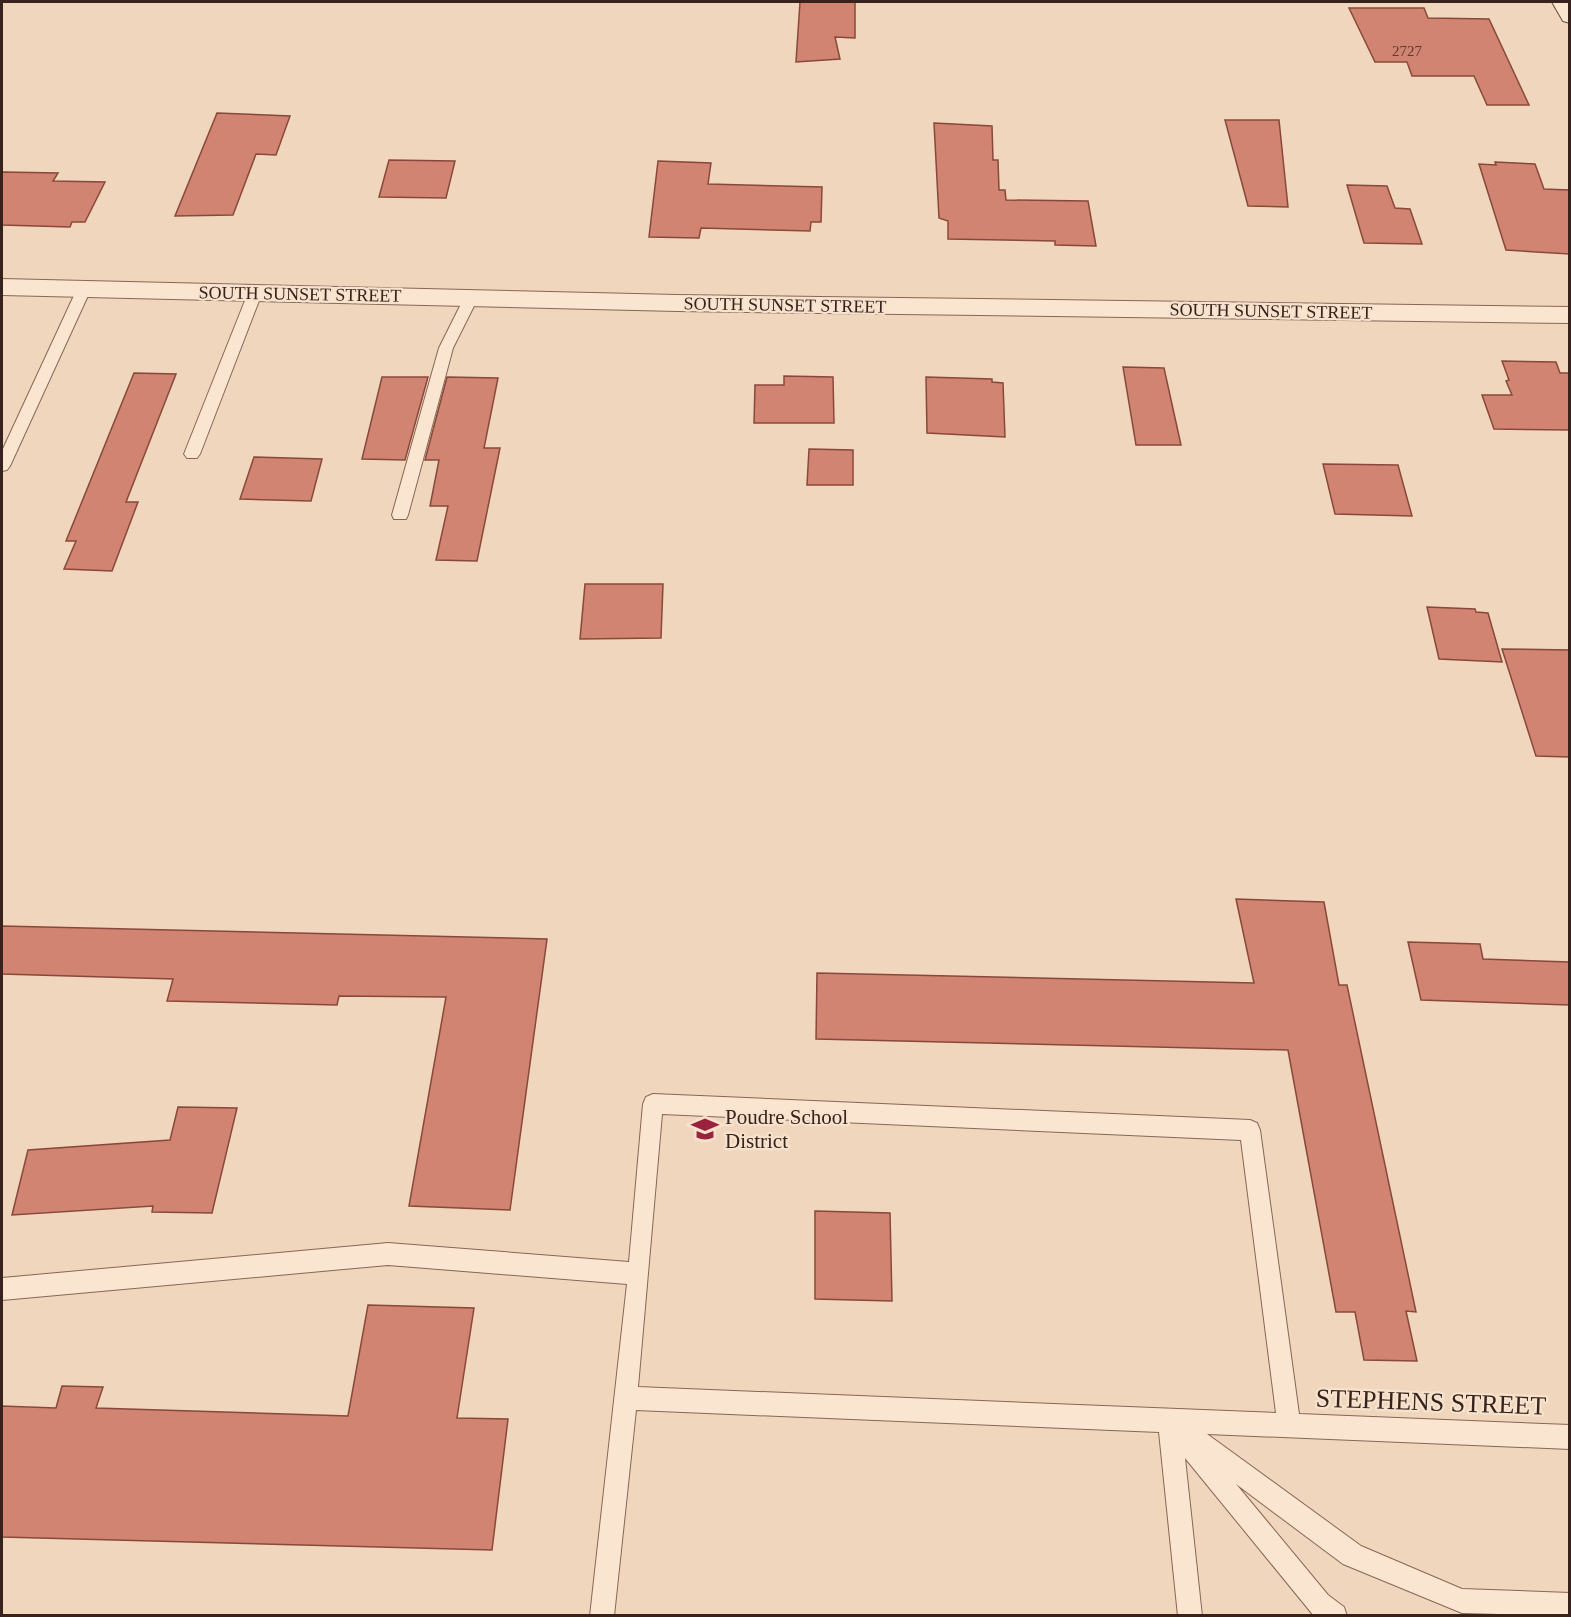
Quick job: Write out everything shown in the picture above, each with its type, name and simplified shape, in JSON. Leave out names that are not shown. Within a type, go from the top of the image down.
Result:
[{"type":"street","points":[[1562,2],[1569,17]]},
{"type":"street","name":"SOUTH SUNSET STREET","points":[[2,287],[676,303],[1569,315]]},
{"type":"lane","points":[[2,466],[84,289]]},
{"type":"lane","points":[[192,454],[255,293]]},
{"type":"lane","points":[[400,515],[446,348],[471,298]]},
{"type":"lane","points":[[602,1616],[639,1274],[653,1104],[1250,1130],[1289,1425]]},
{"type":"lane","points":[[2,1289],[388,1254],[639,1274]]},
{"type":"lane","name":"STEPHENS STREET","points":[[625,1398],[1569,1437]]},
{"type":"lane","points":[[1169,1420],[1352,1555],[1462,1601],[1569,1605]]},
{"type":"lane","points":[[1169,1420],[1190,1616]]},
{"type":"lane","points":[[1169,1420],[1318,1604],[1335,1616]]},
{"type":"building","points":[[800,2],[855,2],[855,38],[835,37],[840,59],[796,62]]},
{"type":"building","points":[[1349,8],[1424,8],[1428,18],[1489,19],[1529,105],[1487,105],[1474,76],[1412,76],[1407,62],[1375,62]]},
{"type":"building","points":[[217,113],[290,116],[276,155],[256,154],[233,215],[175,216]]},
{"type":"building","points":[[1225,120],[1279,120],[1288,207],[1248,206]]},
{"type":"building","points":[[934,123],[992,126],[993,160],[998,160],[999,190],[1005,190],[1006,200],[1088,201],[1096,246],[1055,245],[1055,241],[948,239],[948,221],[939,218]]},
{"type":"building","points":[[389,160],[455,161],[446,198],[379,197]]},
{"type":"building","points":[[658,161],[711,163],[708,184],[822,187],[821,222],[811,222],[810,231],[701,228],[699,238],[649,237]]},
{"type":"building","points":[[1495,162],[1535,164],[1544,189],[1569,190],[1569,254],[1506,250],[1479,164],[1496,165]]},
{"type":"building","points":[[2,172],[58,173],[53,181],[105,182],[85,222],[72,222],[70,227],[2,225]]},
{"type":"building","points":[[1347,185],[1387,186],[1395,208],[1410,209],[1422,244],[1364,243]]},
{"type":"building","points":[[1502,361],[1556,362],[1560,373],[1569,373],[1569,430],[1494,429],[1482,395],[1512,395],[1506,381],[1509,380]]},
{"type":"building","points":[[1123,367],[1164,368],[1181,445],[1136,445]]},
{"type":"building","points":[[134,373],[176,374],[126,502],[138,502],[112,571],[64,569],[76,541],[66,541]]},
{"type":"building","points":[[784,376],[833,377],[834,423],[754,423],[755,385],[784,385]]},
{"type":"building","points":[[382,377],[428,377],[405,460],[362,459]]},
{"type":"building","points":[[447,377],[498,378],[484,448],[500,448],[477,561],[436,560],[448,506],[430,506],[439,460],[425,460]]},
{"type":"building","points":[[926,377],[992,379],[992,382],[1003,383],[1005,437],[927,433]]},
{"type":"building","points":[[809,449],[853,450],[853,485],[807,485]]},
{"type":"building","points":[[254,457],[322,459],[311,501],[240,499]]},
{"type":"building","points":[[1323,464],[1398,465],[1412,516],[1335,514]]},
{"type":"building","points":[[585,584],[663,584],[661,638],[580,639]]},
{"type":"building","points":[[1427,607],[1475,609],[1476,612],[1488,613],[1502,662],[1439,659]]},
{"type":"building","points":[[1502,649],[1569,650],[1569,757],[1536,756]]},
{"type":"building","points":[[1236,899],[1324,902],[1339,985],[1347,985],[1416,1312],[1406,1311],[1417,1361],[1364,1360],[1355,1312],[1336,1312],[1288,1050],[816,1039],[817,973],[1254,983]]},
{"type":"building","points":[[2,926],[547,939],[510,1210],[409,1206],[446,997],[339,996],[337,1005],[167,1001],[173,979],[2,974]]},
{"type":"building","points":[[1408,942],[1480,944],[1483,959],[1569,962],[1569,1005],[1421,1000]]},
{"type":"building","points":[[178,1107],[237,1108],[212,1213],[152,1212],[153,1206],[12,1215],[28,1150],[170,1140]]},
{"type":"building","points":[[815,1211],[890,1213],[892,1301],[815,1299]]},
{"type":"building","points":[[368,1305],[474,1308],[457,1418],[508,1419],[492,1550],[2,1537],[2,1406],[56,1408],[62,1386],[103,1387],[96,1408],[348,1416]]},
{"type":"place","name":"Poudre School District","points":[[705,1129]]}]
